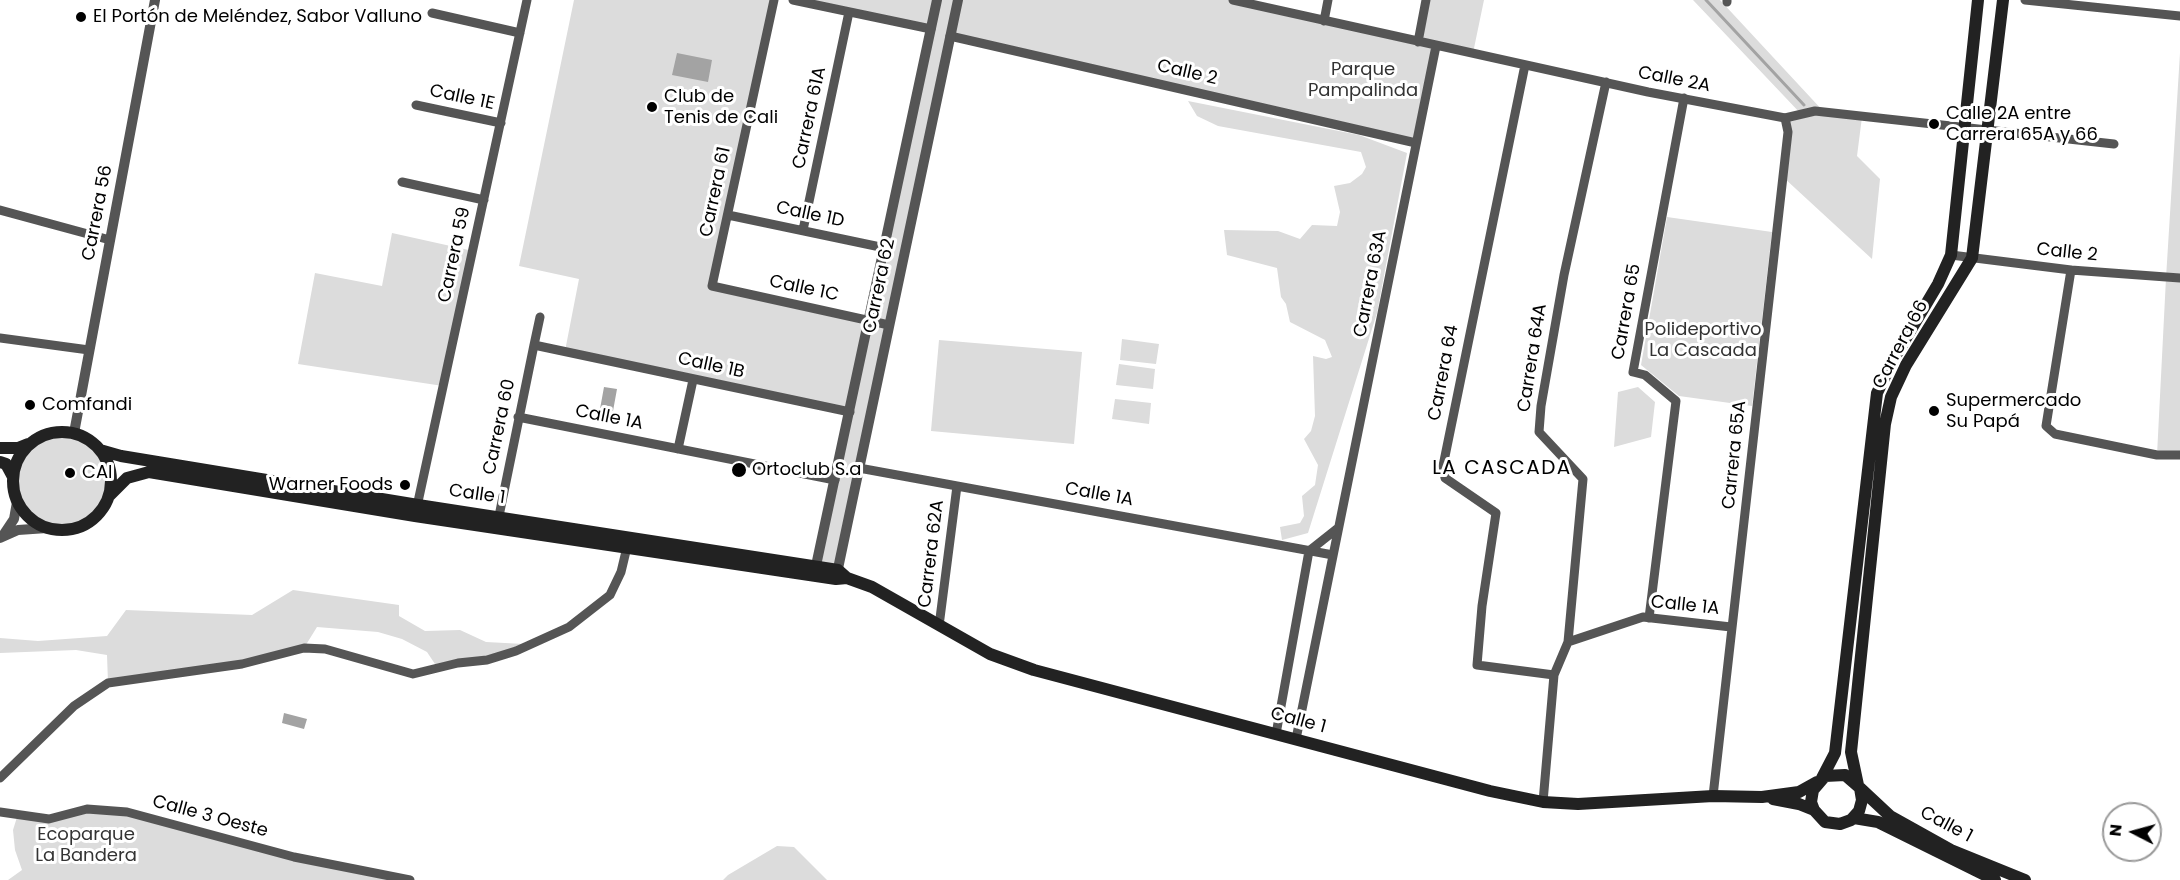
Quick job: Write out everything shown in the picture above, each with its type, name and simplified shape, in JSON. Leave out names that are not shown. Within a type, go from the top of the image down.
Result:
[{"type":"main road","name":"Carrera 66","points":[[1820,780],[1835,753],[1877,393],[1893,360],[1938,284],[1951,255],[1978,0]]},
{"type":"main road","name":"Carrera 66","points":[[1859,787],[1851,752],[1885,424],[1891,397],[1906,365],[1972,258],[2003,0]]},
{"type":"main road","points":[[0,448],[18,448],[54,432],[74,433],[88,439],[100,450],[110,472],[109,496],[100,512],[87,524],[65,531],[47,528],[29,518],[17,502],[13,477],[6,464],[0,462]]},
{"type":"main road","points":[[13,477],[18,460],[32,442]]},
{"type":"main road","name":"Calle 1","points":[[100,450],[416,511],[627,548],[815,571]]},
{"type":"main road","name":"Calle 1","points":[[109,496],[127,478],[149,472],[416,511],[499,516],[840,576],[872,586],[990,654],[1034,670],[1490,791],[1543,801],[1578,804],[1713,796],[1762,797],[1799,792],[1820,780]]},
{"type":"main road","points":[[1842,774],[1859,787],[1861,804],[1854,818],[1844,824],[1832,824],[1821,819],[1814,810],[1812,794],[1820,780],[1842,774]]},
{"type":"main road","name":"Calle 1","points":[[1859,787],[1890,816],[1951,850],[2025,880]]},
{"type":"main road","name":"Calle 1","points":[[1762,797],[1799,804],[1814,810]]},
{"type":"main road","name":"Calle 1","points":[[1854,818],[1878,822],[1995,880]]},
{"type":"street","name":"Carrera 56","points":[[74,433],[155,0]]},
{"type":"street","name":"Carrera 59","points":[[416,511],[527,0]]},
{"type":"street","name":"Carrera 61","points":[[712,286],[774,0]]},
{"type":"street","points":[[793,0],[931,29]]},
{"type":"street","name":"Carrera 62","points":[[815,571],[937,0]]},
{"type":"street","name":"Carrera 62","points":[[840,576],[858,468],[958,0]]},
{"type":"street","name":"Calle 2A","points":[[1235,0],[1436,46],[1785,118],[1815,111],[2114,144]]},
{"type":"street","points":[[1324,21],[1328,0]]},
{"type":"street","points":[[1418,42],[1426,0]]},
{"type":"street","points":[[2025,0],[2094,4],[2180,16]]},
{"type":"street","name":"Carrera 61A","points":[[803,230],[849,12]]},
{"type":"street","points":[[432,13],[520,33]]},
{"type":"street","name":"Calle 2","points":[[951,36],[1416,143]]},
{"type":"street","name":"Carrera 63A","points":[[1296,739],[1436,46]]},
{"type":"street","name":"Carrera 64","points":[[1525,65],[1443,466],[1446,478],[1496,513],[1482,606],[1478,665],[1554,675]]},
{"type":"street","name":"Carrera 64A","points":[[1543,801],[1554,675],[1568,642],[1583,479],[1539,432],[1564,275],[1606,82]]},
{"type":"street","name":"Carrera 65","points":[[1649,618],[1676,401],[1645,375],[1633,372],[1684,98]]},
{"type":"street","name":"Calle 1E","points":[[416,105],[501,123]]},
{"type":"street","name":"Carrera 65A","points":[[1713,796],[1788,132],[1785,118]]},
{"type":"street","points":[[907,143],[927,147]]},
{"type":"street","points":[[402,182],[484,200]]},
{"type":"street","points":[[0,210],[110,240]]},
{"type":"street","name":"Calle 1D","points":[[728,215],[885,248]]},
{"type":"street","name":"Calle 2","points":[[1951,255],[2071,270],[2180,278]]},
{"type":"street","points":[[2071,270],[2046,426],[2049,431],[2157,455],[2180,455]]},
{"type":"street","name":"Calle 1C","points":[[712,286],[889,326]]},
{"type":"street","name":"Carrera 60","points":[[499,516],[540,317]]},
{"type":"street","points":[[0,338],[89,350]]},
{"type":"street","name":"Calle 1B","points":[[534,345],[850,412]]},
{"type":"street","points":[[678,449],[693,380]]},
{"type":"street","name":"Calle 1A","points":[[518,417],[836,480]]},
{"type":"street","name":"Calle 1A","points":[[858,468],[1333,555]]},
{"type":"street","name":"Carrera 62A","points":[[939,626],[957,486]]},
{"type":"street","points":[[0,538],[10,526],[17,502]]},
{"type":"street","points":[[0,538],[18,530],[47,528]]},
{"type":"street","points":[[1276,734],[1309,550],[1338,528]]},
{"type":"street","points":[[0,778],[74,706],[108,683],[242,664],[304,648],[325,649],[413,674],[458,663],[487,660],[516,651],[569,627],[599,604],[617,583],[627,548]]},
{"type":"street","name":"Calle 1A","points":[[1568,642],[1643,617],[1731,627]]},
{"type":"street","name":"Calle 3 Oeste","points":[[0,812],[49,819],[87,809],[127,812],[294,857],[410,880]]},
{"type":"green space","name":"Parque Pampalinda","points":[[574,0],[774,0],[712,286],[870,321],[931,29],[793,0],[1233,0],[1418,42],[1426,0],[1484,0],[1473,53],[1436,46],[1416,143],[951,36],[838,570],[816,566],[850,412],[565,351],[579,279],[519,266]]},
{"type":"green space","points":[[1693,0],[1720,0],[1824,112],[1862,117],[1857,156],[1880,179],[1872,259],[1783,177],[1785,118],[1802,115]]},
{"type":"green space","points":[[2180,53],[2180,455],[2157,455],[2166,278]]},
{"type":"green space","points":[[1188,101],[1359,135],[1407,153],[1377,313],[1308,533],[1282,540],[1280,527],[1300,523],[1304,516],[1302,496],[1315,485],[1318,465],[1304,439],[1311,431],[1315,416],[1313,356],[1326,359],[1332,357],[1325,340],[1290,322],[1286,304],[1281,297],[1277,268],[1227,255],[1224,230],[1278,231],[1300,239],[1312,225],[1337,226],[1340,212],[1334,186],[1350,183],[1362,174],[1366,167],[1361,152],[1218,126],[1197,116]]},
{"type":"green space","name":"Polideportivo La Cascada","points":[[1667,217],[1772,232],[1752,406],[1679,396],[1641,365]]},
{"type":"green space","points":[[392,233],[473,251],[443,386],[298,364],[315,273],[382,286]]},
{"type":"green space","points":[[1122,339],[1159,344],[1156,364],[1120,360]]},
{"type":"green space","points":[[939,340],[1082,352],[1074,444],[931,431]]},
{"type":"green space","points":[[1119,364],[1155,369],[1153,389],[1116,385]]},
{"type":"green space","points":[[1638,387],[1655,402],[1651,437],[1614,447],[1618,392]]},
{"type":"green space","points":[[1115,399],[1151,403],[1149,424],[1112,419]]},
{"type":"green space","points":[[62,432],[81,435],[97,446],[108,462],[111,481],[108,500],[97,516],[81,527],[62,530],[43,527],[27,516],[16,500],[13,481],[16,462],[27,446],[43,435]]},
{"type":"green space","points":[[293,590],[399,605],[399,616],[425,631],[460,630],[486,642],[524,644],[516,651],[437,667],[427,652],[402,639],[378,632],[317,627],[304,648],[242,664],[108,683],[107,655],[76,650],[0,653],[0,638],[38,641],[107,636],[126,610],[252,615]]},
{"type":"green space","name":"Ecoparque La Bandera","points":[[87,809],[127,812],[294,857],[410,880],[8,880],[22,870],[15,850],[13,830],[18,814],[49,819]]},
{"type":"green space","points":[[777,846],[794,847],[827,880],[723,880],[728,875]]},
{"type":"shaded area","points":[[677,53],[712,60],[708,82],[672,75]]},
{"type":"shaded area","points":[[604,387],[617,389],[613,411],[600,409]]},
{"type":"shaded area","points":[[284,713],[307,719],[304,729],[282,723]]},
{"type":"waterway","points":[[1706,0],[1804,105]]},
{"type":"place","name":"El Portón de Meléndez, Sabor Valluno","points":[[81,17]]},
{"type":"place","name":"Club de Tenis de Cali","points":[[652,107]]},
{"type":"place","name":"Calle 2A entre Carrera 65A y 66","points":[[1934,124]]},
{"type":"place","name":"Comfandi","points":[[30,405]]},
{"type":"place","name":"Supermercado Su Papá","points":[[1934,411]]},
{"type":"place","name":"Ortoclub S.a","points":[[739,470]]},
{"type":"place","name":"CAI","points":[[70,473]]},
{"type":"place","name":"Warner Foods","points":[[405,485]]},
{"type":"district","name":"LA CASCADA","points":[[1502,469]]}]
